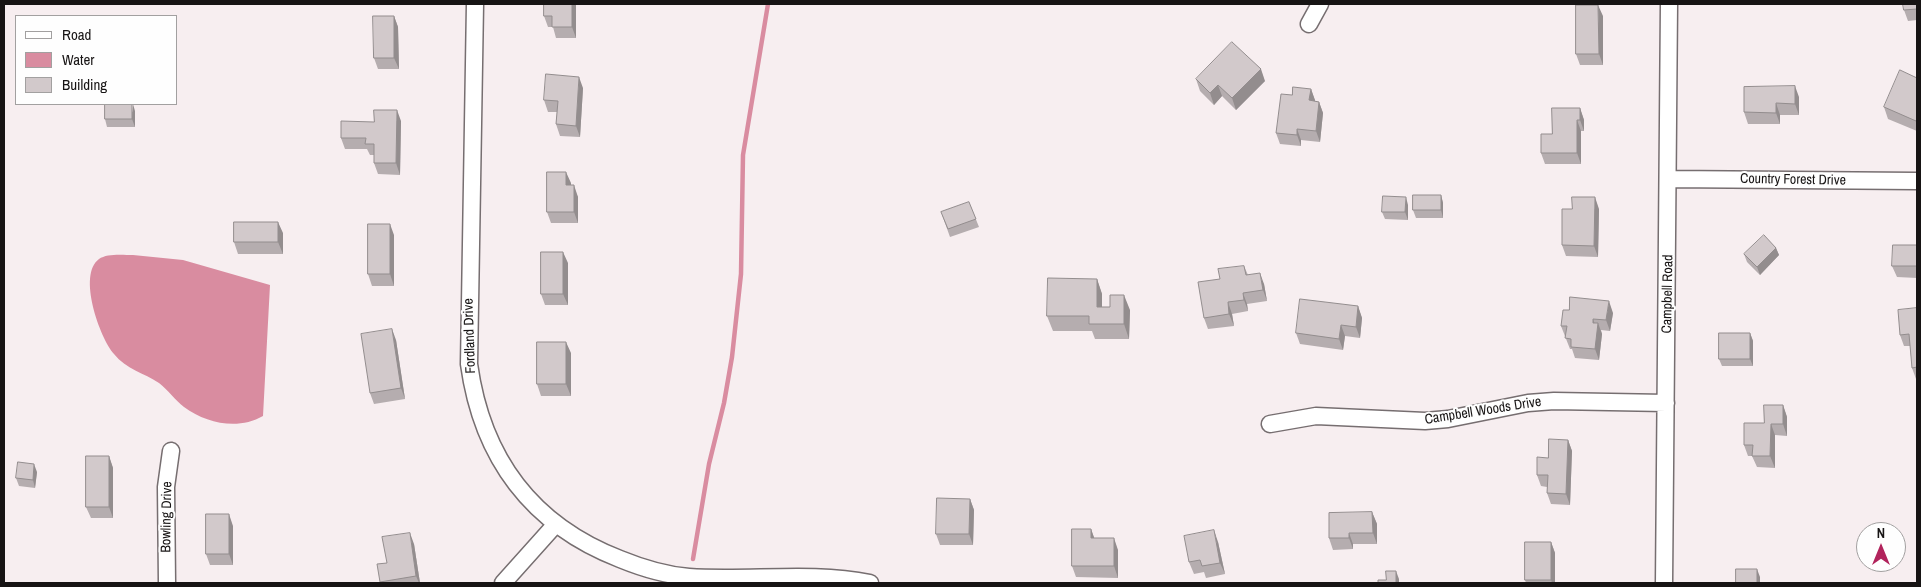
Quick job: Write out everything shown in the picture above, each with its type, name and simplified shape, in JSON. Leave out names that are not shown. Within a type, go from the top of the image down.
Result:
[{"type":"street","name":"Fordland Drive","points":[[475,4],[468,343],[472,384],[481,420],[496,452],[514,481],[555,525],[609,555],[664,573],[718,578],[836,578],[870,583]]},
{"type":"street","points":[[1309,24],[1320,4]]},
{"type":"street","name":"Campbell Road","points":[[1664,583],[1669,4]]},
{"type":"street","name":"Country Forest Drive","points":[[1668,179],[1917,181]]},
{"type":"street","name":"Campbell Woods Drive","points":[[1270,424],[1316,416],[1425,421],[1448,419],[1528,403],[1554,401],[1666,403]]},
{"type":"street","name":"Bowling Drive","points":[[167,583],[166,488],[171,451]]},
{"type":"street","points":[[503,583],[555,525]]},
{"type":"water","points":[[133,255],[183,260],[270,285],[263,416],[244,423],[234,424],[203,418],[184,407],[159,383],[130,367],[114,354],[108,346],[97,321],[90,292],[90,278],[93,267],[102,257]]},
{"type":"building","points":[[544,4],[572,4],[572,27],[552,27],[552,16],[544,16]]},
{"type":"building","points":[[1903,4],[1917,4],[1917,9],[1904,10]]},
{"type":"building","points":[[1576,5],[1598,5],[1599,54],[1576,54]]},
{"type":"building","points":[[373,16],[394,16],[394,58],[374,58]]},
{"type":"building","points":[[1232,42],[1261,69],[1232,98],[1218,85],[1210,93],[1196,79]]},
{"type":"building","points":[[1900,70],[1917,78],[1916,121],[1884,107]]},
{"type":"building","points":[[546,74],[579,77],[576,126],[556,124],[558,101],[544,100]]},
{"type":"building","points":[[1795,86],[1795,104],[1776,103],[1776,113],[1744,112],[1744,87]]},
{"type":"building","points":[[1293,87],[1311,89],[1309,100],[1319,102],[1316,131],[1297,129],[1297,135],[1276,133],[1281,94],[1292,95]]},
{"type":"building","points":[[105,105],[132,105],[132,119],[105,119]]},
{"type":"building","points":[[1552,108],[1580,108],[1580,120],[1577,120],[1577,153],[1541,153],[1541,134],[1552,134]]},
{"type":"building","points":[[374,110],[397,110],[396,163],[374,163],[374,144],[365,144],[366,138],[341,138],[341,121],[374,122]]},
{"type":"building","points":[[547,172],[566,172],[566,185],[574,185],[574,212],[547,212]]},
{"type":"building","points":[[1413,195],[1441,195],[1441,210],[1413,210]]},
{"type":"building","points":[[1383,196],[1406,197],[1405,212],[1382,212]]},
{"type":"building","points":[[1572,197],[1595,197],[1594,246],[1562,245],[1562,209],[1572,209]]},
{"type":"building","points":[[969,202],[976,219],[948,229],[941,212]]},
{"type":"building","points":[[234,222],[278,222],[278,242],[234,242]]},
{"type":"building","points":[[368,224],[390,224],[390,274],[368,274]]},
{"type":"building","points":[[1764,235],[1776,248],[1757,267],[1744,254]]},
{"type":"building","points":[[1893,245],[1917,245],[1917,266],[1892,266]]},
{"type":"building","points":[[541,252],[563,252],[563,294],[541,294]]},
{"type":"building","points":[[1244,266],[1246,275],[1260,273],[1263,290],[1243,293],[1244,300],[1228,302],[1229,314],[1204,318],[1198,282],[1220,279],[1218,269]]},
{"type":"building","points":[[1048,278],[1097,279],[1097,307],[1110,307],[1110,295],[1124,295],[1124,324],[1089,324],[1089,316],[1047,316]]},
{"type":"building","points":[[1570,297],[1609,301],[1606,320],[1593,319],[1593,323],[1598,323],[1595,349],[1571,347],[1571,339],[1565,338],[1567,326],[1561,326],[1563,310],[1569,310]]},
{"type":"building","points":[[1300,299],[1358,306],[1356,327],[1341,325],[1339,339],[1296,333]]},
{"type":"building","points":[[1917,308],[1917,367],[1912,368],[1909,334],[1900,335],[1898,310]]},
{"type":"building","points":[[392,329],[401,388],[370,393],[361,334]]},
{"type":"building","points":[[1719,333],[1750,333],[1750,359],[1719,359]]},
{"type":"building","points":[[537,342],[566,342],[566,384],[537,384]]},
{"type":"building","points":[[1764,405],[1783,405],[1783,424],[1771,424],[1770,456],[1752,456],[1753,445],[1744,445],[1744,423],[1764,423]]},
{"type":"building","points":[[1549,439],[1568,440],[1566,494],[1547,493],[1548,475],[1537,475],[1537,457],[1548,458]]},
{"type":"building","points":[[86,456],[109,456],[109,507],[86,507]]},
{"type":"building","points":[[18,462],[34,464],[33,480],[16,478]]},
{"type":"building","points":[[937,498],[970,499],[969,534],[936,534]]},
{"type":"building","points":[[1372,512],[1373,533],[1349,533],[1349,538],[1329,538],[1329,513]]},
{"type":"building","points":[[206,514],[229,514],[229,554],[206,554]]},
{"type":"building","points":[[1072,529],[1091,529],[1091,538],[1114,538],[1114,566],[1072,566]]},
{"type":"building","points":[[1214,530],[1220,563],[1202,566],[1200,560],[1189,562],[1184,536]]},
{"type":"building","points":[[410,533],[416,576],[380,582],[377,564],[387,563],[382,537]]},
{"type":"building","points":[[1525,542],[1551,542],[1551,580],[1525,580]]},
{"type":"building","points":[[1736,569],[1757,569],[1757,583],[1736,583]]},
{"type":"building","points":[[1386,571],[1396,571],[1396,583],[1378,583],[1378,580],[1386,580]]},
{"type":"waterway","points":[[693,559],[709,464],[724,403],[732,357],[741,274],[743,155],[768,4]]}]
